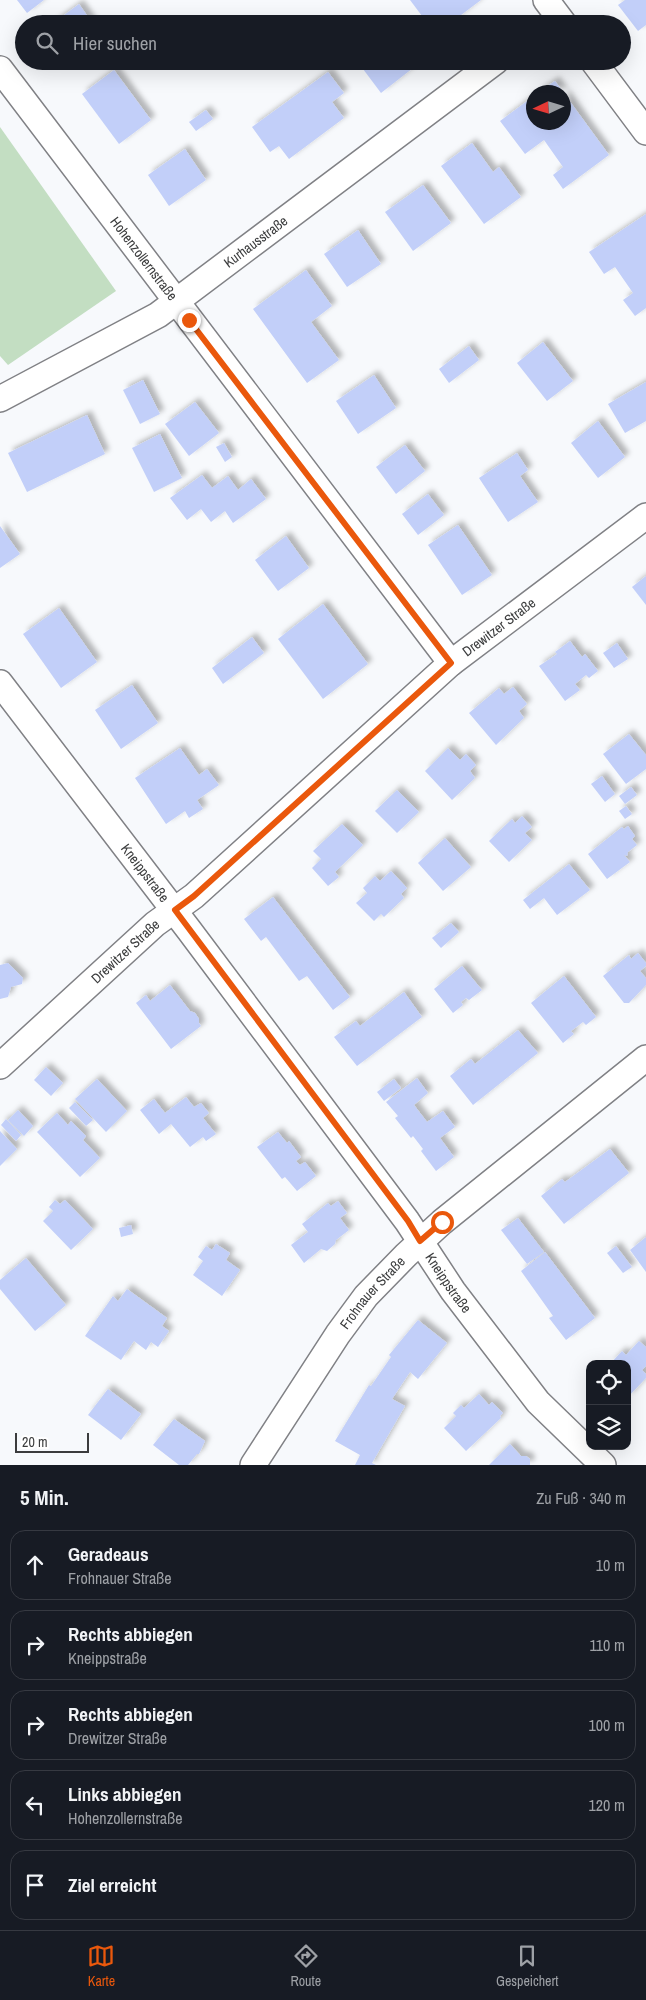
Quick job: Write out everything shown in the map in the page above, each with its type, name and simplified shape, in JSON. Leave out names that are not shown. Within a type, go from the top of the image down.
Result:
[{"type":"street","name":"Hohenzollernstraße","points":[[0,69],[451,663]]},
{"type":"street","name":"Kurhausstraße","points":[[0,399],[158,315],[484,70]]},
{"type":"street","points":[[600,70],[646,132]]},
{"type":"street","name":"Drewitzer Straße","points":[[0,1066],[156,924],[194,896],[451,663],[646,516]]},
{"type":"street","name":"Kneippstraße","points":[[0,683],[175,910],[408,1221],[453,1291],[538,1402],[603,1465]]},
{"type":"street","name":"Frohnauer Straße","points":[[253,1465],[338,1334],[366,1296],[420,1241],[646,1058]]},
{"type":"green space","points":[[0,127],[116,291],[8,365],[0,356]]},
{"type":"building","points":[[17,0],[44,0],[27,13]]},
{"type":"building","points":[[410,0],[481,0],[461,15],[421,15]]},
{"type":"building","points":[[625,0],[646,0],[646,25],[638,31],[631,22],[631,15],[626,15],[618,5]]},
{"type":"building","points":[[79,4],[87,15],[64,15]]},
{"type":"building","points":[[114,70],[151,120],[119,144],[82,94]]},
{"type":"building","points":[[364,70],[410,70],[381,93]]},
{"type":"building","points":[[328,72],[344,93],[332,102],[344,118],[289,159],[279,146],[270,152],[252,127]]},
{"type":"building","points":[[555,81],[558,85],[549,85]]},
{"type":"building","points":[[526,102],[526,130],[571,130],[571,103],[609,155],[563,189],[553,175],[563,167],[544,140],[525,154],[500,121]]},
{"type":"building","points":[[206,110],[213,119],[196,131],[189,122]]},
{"type":"building","points":[[472,143],[493,172],[499,167],[521,197],[484,224],[441,166]]},
{"type":"building","points":[[185,149],[206,180],[169,206],[148,175]]},
{"type":"building","points":[[423,185],[451,223],[413,251],[385,212]]},
{"type":"building","points":[[646,214],[646,308],[635,316],[623,300],[633,293],[615,267],[604,274],[589,252]]},
{"type":"building","points":[[358,230],[381,264],[347,287],[324,254]]},
{"type":"building","points":[[306,270],[332,306],[311,322],[339,360],[307,383],[253,309]]},
{"type":"building","points":[[543,342],[573,381],[547,401],[517,363]]},
{"type":"building","points":[[469,346],[479,360],[449,383],[439,369]]},
{"type":"building","points":[[374,375],[396,408],[358,434],[336,401]]},
{"type":"building","points":[[143,380],[160,414],[140,424],[123,390]]},
{"type":"building","points":[[646,382],[646,421],[625,433],[608,404]]},
{"type":"building","points":[[195,402],[219,433],[189,456],[165,424]]},
{"type":"building","points":[[87,415],[105,454],[27,492],[8,453]]},
{"type":"building","points":[[598,421],[625,457],[598,478],[571,443]]},
{"type":"building","points":[[160,434],[182,478],[154,492],[132,448]]},
{"type":"building","points":[[224,443],[232,457],[225,462],[216,447]]},
{"type":"building","points":[[405,445],[425,471],[396,494],[376,467]]},
{"type":"building","points":[[517,453],[528,470],[520,476],[538,502],[508,522],[479,478]]},
{"type":"building","points":[[202,475],[212,488],[228,476],[238,490],[251,479],[266,499],[233,523],[225,511],[211,522],[201,509],[187,520],[170,498]]},
{"type":"building","points":[[428,494],[444,515],[418,535],[402,514]]},
{"type":"building","points":[[458,525],[492,575],[462,595],[428,545]]},
{"type":"building","points":[[0,526],[20,554],[0,568]]},
{"type":"building","points":[[286,536],[309,568],[278,591],[255,560]]},
{"type":"building","points":[[646,576],[646,605],[632,587]]},
{"type":"building","points":[[323,604],[368,664],[323,699],[278,639]]},
{"type":"building","points":[[59,608],[97,662],[61,688],[23,634]]},
{"type":"building","points":[[252,637],[264,653],[223,684],[212,668]]},
{"type":"building","points":[[570,641],[582,657],[585,654],[598,671],[589,678],[586,675],[575,684],[580,690],[565,701],[539,666],[557,654],[555,652]]},
{"type":"building","points":[[617,643],[628,659],[614,668],[603,653]]},
{"type":"building","points":[[132,685],[158,723],[121,749],[95,710]]},
{"type":"building","points":[[513,687],[527,704],[519,711],[524,718],[496,745],[469,713],[499,688],[504,694]]},
{"type":"building","points":[[629,734],[646,755],[646,769],[626,784],[603,754]]},
{"type":"building","points":[[180,748],[199,775],[207,769],[219,785],[197,800],[203,809],[189,818],[185,811],[166,824],[135,778]]},
{"type":"building","points":[[448,748],[460,760],[466,754],[476,765],[470,771],[475,778],[452,800],[425,771]]},
{"type":"building","points":[[602,776],[615,794],[605,802],[591,784]]},
{"type":"building","points":[[631,787],[637,795],[625,804],[619,796]]},
{"type":"building","points":[[397,790],[419,812],[397,833],[375,811]]},
{"type":"building","points":[[626,806],[632,814],[625,819],[619,811]]},
{"type":"building","points":[[522,816],[532,827],[525,833],[532,840],[509,862],[489,841],[512,819],[515,823]]},
{"type":"building","points":[[342,824],[363,845],[335,872],[339,877],[328,886],[312,868],[321,859],[313,851]]},
{"type":"building","points":[[628,826],[635,836],[632,839],[637,845],[628,852],[627,856],[624,855],[630,862],[607,879],[588,854],[622,827],[624,829]]},
{"type":"building","points":[[445,838],[471,867],[443,891],[418,863]]},
{"type":"building","points":[[569,864],[590,890],[557,915],[544,898],[530,909],[523,900]]},
{"type":"building","points":[[391,871],[407,888],[401,894],[404,898],[384,917],[381,914],[374,921],[356,903],[367,893],[363,888],[375,876],[380,881]]},
{"type":"building","points":[[273,897],[350,997],[333,1010],[307,976],[299,981],[266,937],[261,941],[244,919]]},
{"type":"building","points":[[451,923],[459,932],[441,948],[432,938]]},
{"type":"building","points":[[638,953],[646,963],[646,966],[640,971],[646,978],[646,985],[629,1003],[624,1003],[603,976],[629,955],[631,959]]},
{"type":"building","points":[[8,963],[23,978],[22,984],[11,987],[8,997],[0,999],[0,965]]},
{"type":"building","points":[[462,966],[482,990],[469,1000],[466,998],[461,1002],[463,1005],[453,1013],[434,989]]},
{"type":"building","points":[[564,976],[596,1017],[586,1025],[583,1022],[571,1031],[574,1034],[563,1043],[531,1003]]},
{"type":"building","points":[[170,985],[190,1011],[195,1013],[201,1026],[171,1049],[136,1003],[146,995],[150,1001]]},
{"type":"building","points":[[404,992],[422,1017],[357,1066],[334,1037],[356,1021],[360,1026]]},
{"type":"building","points":[[518,1030],[538,1053],[473,1105],[450,1076],[471,1059],[475,1064]]},
{"type":"building","points":[[46,1067],[63,1083],[51,1096],[34,1080]]},
{"type":"building","points":[[417,1078],[428,1093],[414,1105],[427,1122],[443,1111],[455,1127],[440,1138],[454,1157],[436,1171],[421,1151],[423,1149],[413,1136],[411,1138],[395,1118],[398,1116],[386,1102]]},
{"type":"building","points":[[97,1079],[127,1111],[106,1132],[75,1099]]},
{"type":"building","points":[[394,1079],[401,1088],[384,1101],[377,1092]]},
{"type":"building","points":[[186,1097],[194,1107],[201,1103],[209,1113],[203,1118],[216,1134],[206,1141],[203,1137],[190,1147],[171,1124],[159,1134],[140,1110],[154,1099],[165,1113]]},
{"type":"building","points":[[75,1102],[93,1120],[86,1126],[69,1108]]},
{"type":"building","points":[[18,1110],[33,1126],[24,1136],[8,1120]]},
{"type":"building","points":[[57,1113],[68,1125],[71,1121],[86,1136],[83,1140],[100,1158],[80,1177],[37,1132]]},
{"type":"building","points":[[6,1119],[21,1135],[16,1141],[1,1125]]},
{"type":"building","points":[[0,1131],[17,1149],[0,1166]]},
{"type":"building","points":[[278,1132],[287,1143],[289,1141],[301,1157],[296,1161],[300,1165],[305,1162],[316,1176],[297,1191],[285,1177],[282,1179],[257,1147]]},
{"type":"building","points":[[610,1149],[629,1173],[564,1224],[541,1196],[562,1179],[565,1182]]},
{"type":"building","points":[[55,1200],[60,1204],[65,1200],[93,1229],[71,1250],[43,1221],[53,1211],[49,1207]]},
{"type":"building","points":[[338,1201],[347,1213],[340,1218],[349,1230],[336,1240],[335,1244],[327,1251],[321,1249],[304,1263],[291,1245],[308,1232],[302,1224],[328,1203],[331,1206]]},
{"type":"building","points":[[518,1218],[544,1252],[527,1264],[501,1230]]},
{"type":"building","points":[[131,1225],[133,1234],[121,1237],[119,1228]]},
{"type":"building","points":[[646,1237],[646,1272],[630,1250]]},
{"type":"building","points":[[216,1244],[230,1253],[226,1260],[240,1270],[222,1296],[193,1275],[203,1261],[198,1257],[206,1246],[212,1250]]},
{"type":"building","points":[[616,1246],[632,1267],[623,1273],[607,1253]]},
{"type":"building","points":[[545,1252],[595,1318],[566,1340],[549,1318],[553,1316],[521,1271]]},
{"type":"building","points":[[26,1258],[66,1305],[35,1331],[0,1289],[0,1280]]},
{"type":"building","points":[[127,1289],[167,1318],[162,1326],[169,1331],[158,1347],[151,1342],[146,1350],[134,1341],[121,1360],[85,1336],[113,1296],[118,1301]]},
{"type":"building","points":[[418,1320],[447,1343],[418,1379],[410,1372],[392,1399],[405,1406],[372,1463],[376,1465],[355,1465],[360,1455],[335,1441],[369,1385],[371,1386],[391,1357],[389,1355]]},
{"type":"building","points":[[639,1341],[646,1347],[646,1366],[642,1370],[646,1374],[646,1378],[631,1394],[631,1360],[614,1360],[622,1351],[626,1355]]},
{"type":"building","points":[[108,1389],[141,1414],[121,1440],[88,1415]]},
{"type":"building","points":[[479,1394],[489,1405],[492,1402],[503,1413],[500,1416],[501,1418],[466,1451],[444,1428],[456,1416],[453,1413],[461,1405],[464,1408]]},
{"type":"building","points":[[174,1419],[205,1441],[199,1454],[188,1465],[179,1465],[153,1445]]},
{"type":"building","points":[[510,1444],[521,1456],[526,1456],[530,1459],[530,1465],[489,1465]]},
{"type":"route","points":[[189,320],[451,663],[194,896],[175,910],[408,1221],[420,1241],[442,1222]]}]
